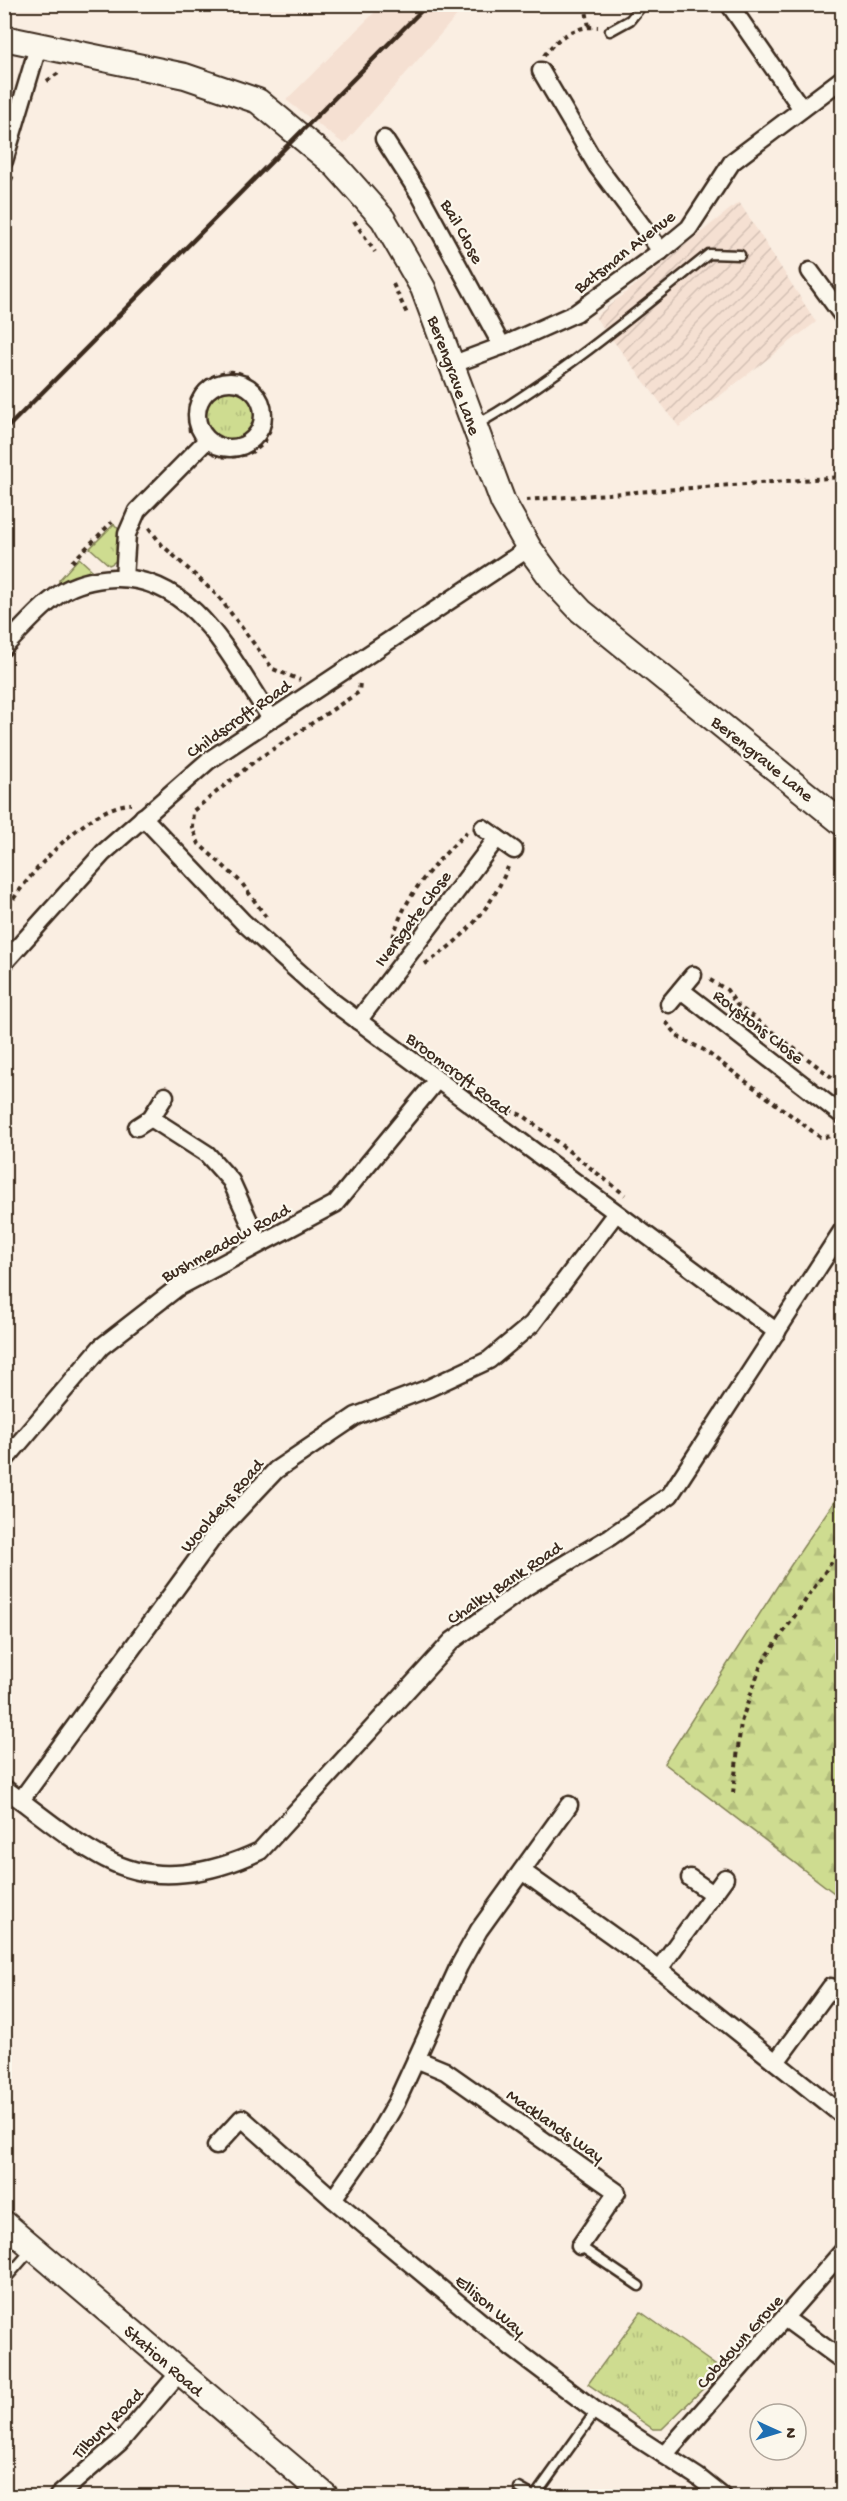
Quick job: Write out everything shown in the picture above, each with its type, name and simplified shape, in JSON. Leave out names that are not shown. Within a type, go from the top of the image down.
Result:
[{"type":"street","points":[[729,4],[802,109]]},
{"type":"street","name":"Berengrave Lane","points":[[4,38],[39,48],[185,76],[258,101],[317,148],[383,219],[423,288],[503,502],[529,548],[554,582],[581,612],[843,822]]},
{"type":"street","points":[[10,165],[39,48]]},
{"type":"street","points":[[541,71],[597,166],[661,251]]},
{"type":"street","name":"Batsman Avenue","points":[[451,365],[502,346],[576,313],[661,251],[689,228],[732,162],[843,79]]},
{"type":"street","name":"Bail Close","points":[[384,139],[420,195],[502,346]]},
{"type":"street","points":[[810,271],[843,315]]},
{"type":"street","points":[[228,382],[237,383],[252,390],[260,400],[263,416],[262,428],[255,438],[244,445],[230,448],[202,445],[197,415],[206,392],[228,382]]},
{"type":"street","points":[[124,578],[128,534],[137,511],[202,445]]},
{"type":"street","name":"Childscroft Road","points":[[4,963],[139,810],[270,717],[529,548]]},
{"type":"street","points":[[4,647],[64,591],[93,581],[124,578],[165,588],[190,605],[201,616],[270,717]]},
{"type":"street","name":"Broomcroft Road","points":[[139,810],[243,922],[299,973],[358,1021],[777,1332]]},
{"type":"street","points":[[483,828],[514,850]]},
{"type":"street","name":"Iversgate Close","points":[[358,1021],[496,839]]},
{"type":"street","points":[[669,1004],[693,975]]},
{"type":"street","name":"Roystons Close","points":[[681,990],[843,1115]]},
{"type":"street","name":"Bushmeadow Road","points":[[4,1461],[101,1347],[177,1288],[335,1204],[437,1080]]},
{"type":"street","points":[[165,1096],[144,1123],[207,1154],[231,1181],[259,1243]]},
{"type":"street","name":"Wooldeys Road","points":[[21,1800],[215,1535],[276,1470],[356,1416],[429,1388],[489,1360],[532,1324],[616,1213]]},
{"type":"street","name":"Chalky Bank Road","points":[[4,1788],[106,1860],[145,1873],[188,1875],[229,1866],[260,1851],[452,1641],[526,1587],[610,1537],[670,1495],[843,1231]]},
{"type":"street","points":[[333,2199],[374,2141],[479,1930],[569,1805]]},
{"type":"street","points":[[522,1871],[659,1969],[843,2115]]},
{"type":"street","points":[[690,1878],[713,1894]]},
{"type":"street","points":[[659,1969],[725,1878]]},
{"type":"street","points":[[776,2061],[831,1987]]},
{"type":"street","name":"Macklands Way","points":[[416,2059],[445,2071],[617,2192],[580,2246]]},
{"type":"street","name":"Ellison Way","points":[[216,2146],[242,2118],[333,2199],[511,2347],[596,2411],[722,2496]]},
{"type":"street","name":"Station Road","points":[[4,2223],[326,2496]]},
{"type":"street","name":"Cobdown Grove","points":[[664,2455],[843,2252]]},
{"type":"street","points":[[786,2319],[843,2360]]},
{"type":"street","name":"Tilbury Road","points":[[58,2496],[120,2442],[179,2373]]},
{"type":"lane","points":[[610,31],[630,20],[643,4]]},
{"type":"lane","points":[[473,426],[524,396],[613,330],[709,254],[740,255]]},
{"type":"lane","points":[[580,2246],[639,2286]]},
{"type":"lane","points":[[4,2281],[34,2247]]},
{"type":"lane","points":[[519,2488],[534,2496],[596,2411]]},
{"type":"path","points":[[585,4],[589,27]]},
{"type":"path","points":[[541,71],[540,65],[550,48],[571,31],[603,27],[610,31]]},
{"type":"path","points":[[42,88],[47,80],[66,68]]},
{"type":"path","points":[[4,197],[10,165]]},
{"type":"path","points":[[349,214],[378,257]]},
{"type":"path","points":[[391,279],[408,316],[413,321]]},
{"type":"path","points":[[233,374],[258,384],[268,399],[272,413],[270,428],[258,447],[244,455],[202,445],[189,408],[196,391],[218,375],[233,374]]},
{"type":"path","points":[[503,502],[843,477]]},
{"type":"path","points":[[72,562],[118,518]]},
{"type":"path","points":[[146,522],[160,543],[218,596],[273,669],[301,681]]},
{"type":"path","points":[[294,685],[310,675]]},
{"type":"path","points":[[270,924],[241,882],[200,844],[192,830],[192,813],[202,802],[255,761],[359,692],[361,676]]},
{"type":"path","points":[[4,915],[24,884],[60,845],[106,809],[139,810]]},
{"type":"path","points":[[390,951],[402,909],[447,852],[474,826],[496,839],[514,854],[499,886],[480,916],[455,945],[417,968]]},
{"type":"path","points":[[505,1109],[524,1116],[618,1188],[630,1200]]},
{"type":"path","points":[[733,1793],[741,1722],[761,1665],[843,1547]]},
{"type":"shaded area","points":[[383,4],[466,5],[344,144],[286,100]]},
{"type":"shaded area","points":[[739,202],[816,322],[679,427],[595,317]]},
{"type":"green space","points":[[225,389],[235,389],[245,393],[253,401],[257,416],[253,431],[245,439],[235,443],[225,443],[215,439],[207,431],[203,421],[203,411],[207,401],[215,393]]},
{"type":"green space","points":[[114,524],[122,533],[121,547],[119,556],[109,565],[90,548]]},
{"type":"green space","points":[[79,558],[91,569],[90,574],[59,585],[59,580]]},
{"type":"green space","points":[[842,1490],[842,1899],[664,1763]]},
{"type":"green space","points":[[641,2312],[722,2370],[662,2429],[653,2429],[588,2384]]},
{"type":"railway","points":[[4,431],[428,4]]}]
